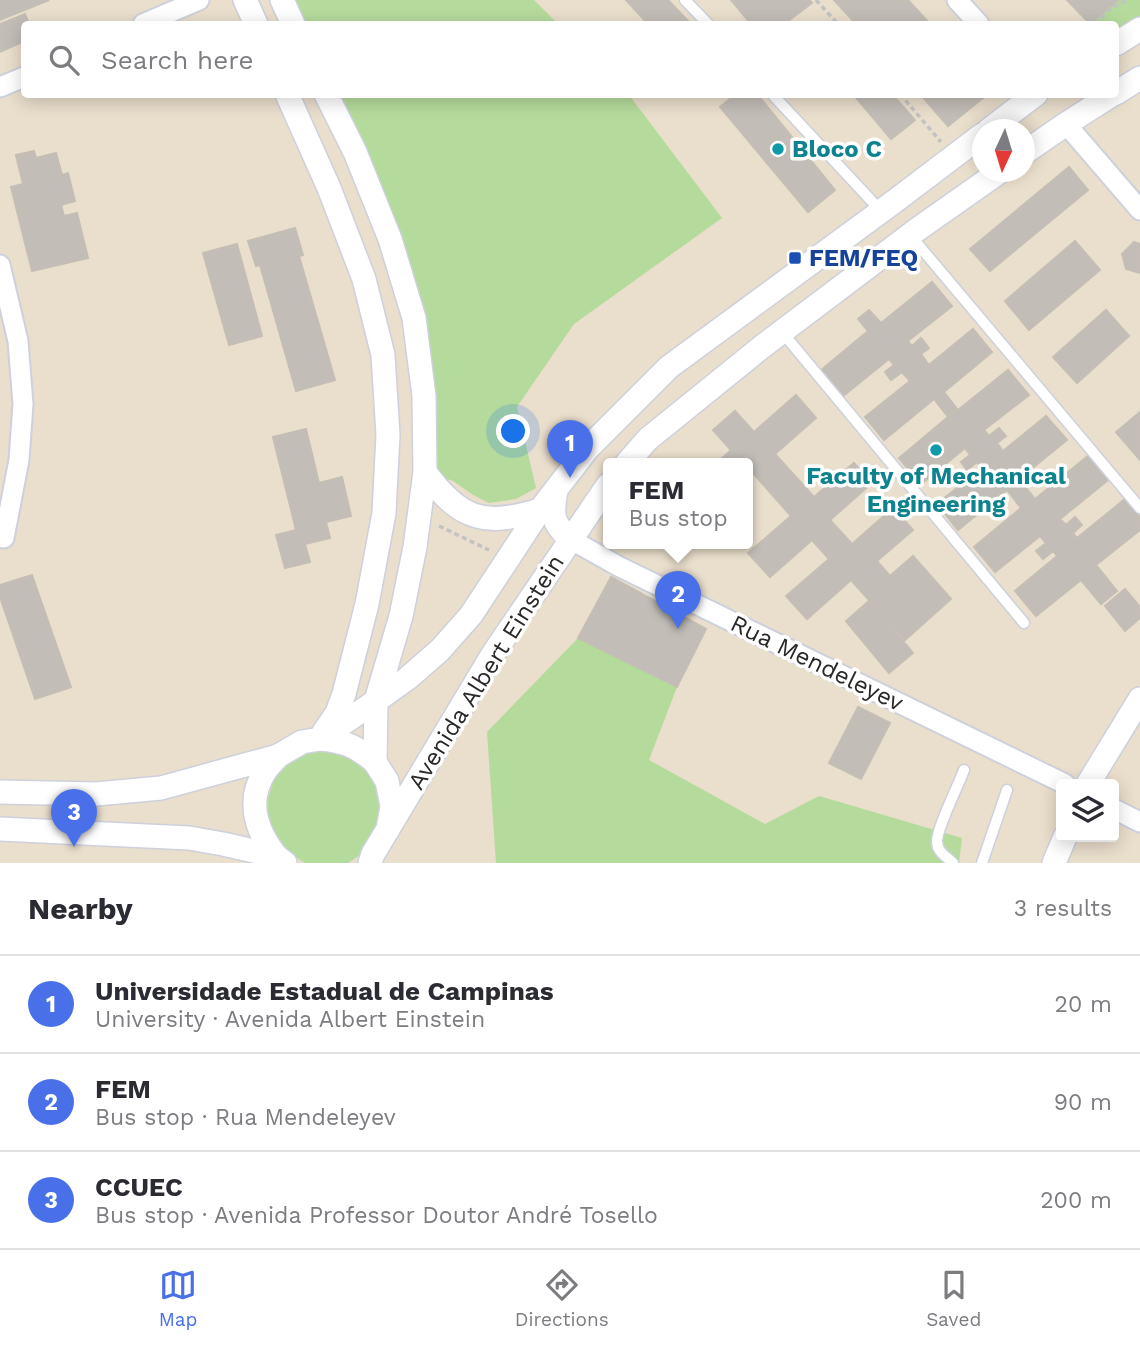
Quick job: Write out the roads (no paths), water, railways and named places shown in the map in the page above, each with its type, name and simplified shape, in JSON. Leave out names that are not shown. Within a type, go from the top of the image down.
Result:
[{"type":"street","points":[[150,21],[199,0]]},
{"type":"street","points":[[245,0],[255,21]]},
{"type":"street","points":[[282,0],[292,21]]},
{"type":"street","points":[[957,0],[976,21]]},
{"type":"street","points":[[1119,42],[1140,29]]},
{"type":"street","points":[[0,87],[21,78]]},
{"type":"street","points":[[1119,91],[1140,78]]},
{"type":"street","points":[[289,98],[329,188],[364,279],[383,355],[388,435],[384,513],[368,604],[344,694],[337,713],[320,739],[340,741],[360,749],[375,762],[387,781],[392,806],[388,829]]},
{"type":"street","points":[[328,98],[355,152],[390,239],[414,318],[424,396],[425,472],[415,547],[401,616],[376,701],[375,762]]},
{"type":"street","points":[[1003,119],[1031,98]]},
{"type":"street","points":[[1035,145],[1108,98]]},
{"type":"street","points":[[1066,124],[1140,210]]},
{"type":"street","name":"Avenida Albert Einstein","points":[[0,792],[96,794],[161,788],[278,755],[302,742],[320,739],[408,678],[440,650],[471,615],[540,510],[588,448],[669,367],[972,143]]},
{"type":"street","points":[[631,458],[648,439],[781,332],[985,182]]},
{"type":"street","points":[[0,265],[18,341],[23,404],[19,460],[4,538]]},
{"type":"street","points":[[425,472],[439,491],[456,507],[474,516],[516,517],[540,510]]},
{"type":"street","points":[[556,490],[552,514],[558,528],[570,539]]},
{"type":"street","name":"Avenida Albert Einstein","points":[[368,860],[493,654],[603,492]]},
{"type":"street","name":"Rua Mendeleyev","points":[[570,539],[618,566],[1056,780]]},
{"type":"street","points":[[1091,779],[1140,699]]},
{"type":"street","points":[[278,755],[263,774],[256,795],[256,822],[264,841],[279,861]]},
{"type":"street","points":[[1119,811],[1140,822]]},
{"type":"street","points":[[0,829],[190,838],[279,861]]},
{"type":"street","points":[[1054,863],[1063,842]]},
{"type":"lane","points":[[685,0],[705,21]]},
{"type":"lane","points":[[776,98],[881,211]]},
{"type":"lane","points":[[910,235],[1140,508]]},
{"type":"lane","points":[[781,332],[1024,623]]},
{"type":"lane","points":[[953,863],[940,851],[937,841],[964,770]]},
{"type":"lane","points":[[982,863],[1007,790]]},
{"type":"place","name":"Bloco C","points":[[778,149]]},
{"type":"place","name":"FEM/FEQ","points":[[795,258]]},
{"type":"place","name":"Faculty of Mechanical Engineering","points":[[936,450]]},
{"type":"place","name":"Universidade Estadual de Campinas","points":[[570,478]]},
{"type":"place","name":"FEM","points":[[678,629]]},
{"type":"place","name":"CCUEC","points":[[74,847]]}]
